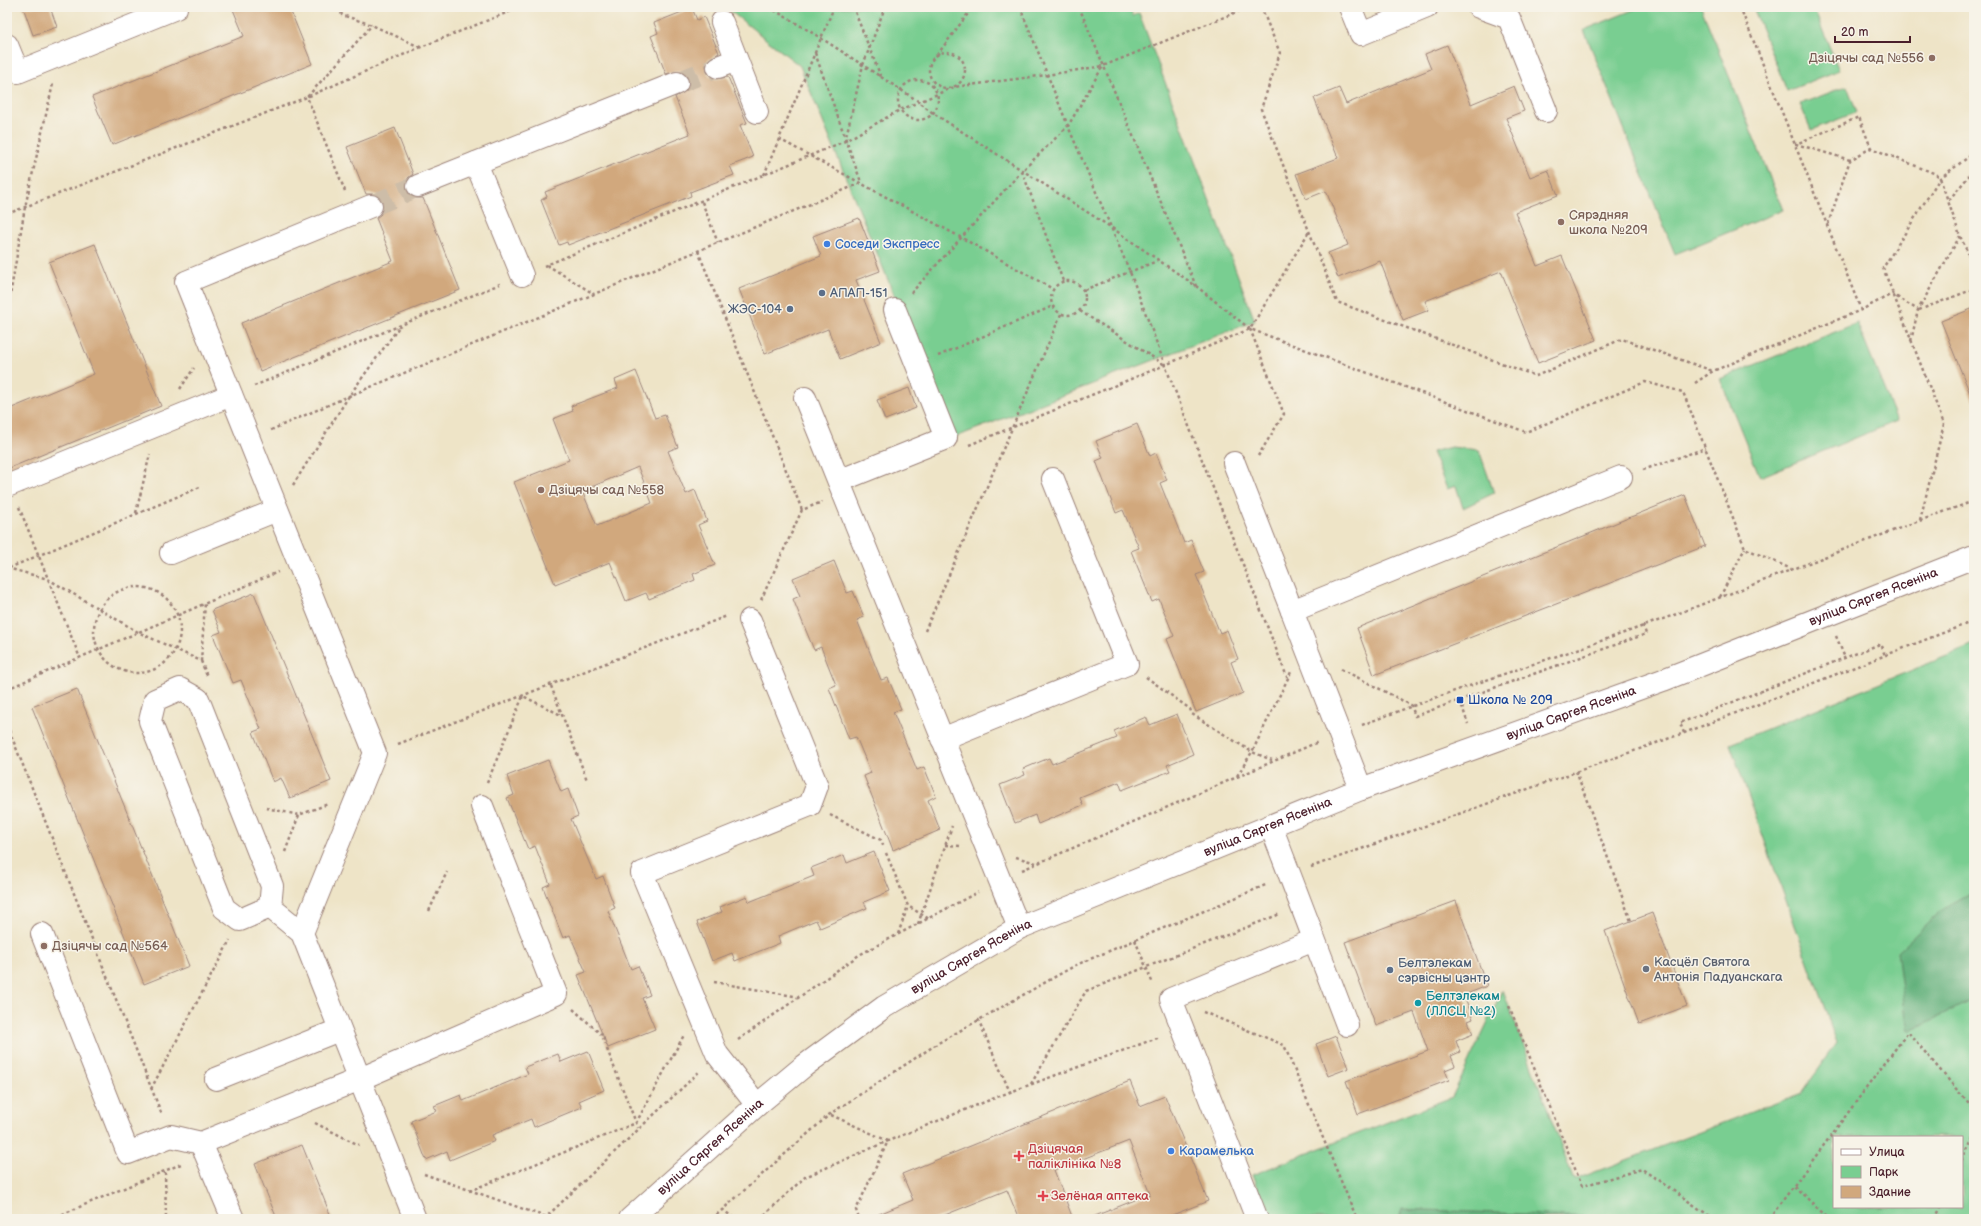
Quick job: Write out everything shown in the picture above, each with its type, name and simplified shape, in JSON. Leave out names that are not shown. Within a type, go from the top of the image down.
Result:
[{"type":"main road","points":[[1350,7],[1360,34],[1427,7]]},
{"type":"main road","points":[[1479,7],[1509,18],[1546,111]]},
{"type":"main road","points":[[7,44],[18,72],[176,8]]},
{"type":"main road","points":[[722,22],[727,64],[757,112]]},
{"type":"main road","points":[[418,186],[677,83]]},
{"type":"main road","points":[[476,163],[522,275]]},
{"type":"main road","points":[[302,933],[358,791],[375,753],[186,282],[362,209]]},
{"type":"main road","points":[[841,487],[946,438],[895,310]]},
{"type":"main road","points":[[8,485],[231,395]]},
{"type":"main road","points":[[805,398],[1019,928]]},
{"type":"main road","points":[[1238,473],[1361,790]]},
{"type":"main road","points":[[1292,611],[1621,478]]},
{"type":"main road","points":[[942,738],[1127,664],[1053,479]]},
{"type":"main road","points":[[171,553],[277,510]]},
{"type":"main road","name":"вуліца Сяргея Ясеніна","points":[[630,1219],[757,1105],[804,1066],[884,1007],[1019,928],[1361,790],[1663,680],[1974,557]]},
{"type":"main road","points":[[747,613],[817,786],[810,805],[642,873],[717,1054],[757,1105]]},
{"type":"main road","points":[[180,689],[198,700],[272,886],[270,907],[240,920],[224,908],[150,721],[155,700],[180,689]]},
{"type":"main road","points":[[42,934],[128,1153],[171,1136],[201,1143],[360,1078],[556,994],[482,806]]},
{"type":"main road","points":[[1271,826],[1347,1025]]},
{"type":"main road","points":[[270,907],[302,933],[339,1030],[360,1078],[415,1219]]},
{"type":"main road","points":[[1257,1219],[1171,999],[1314,940]]},
{"type":"main road","points":[[216,1078],[339,1030]]},
{"type":"main road","points":[[201,1143],[233,1219]]},
{"type":"path","points":[[339,7],[342,15],[372,25],[421,47]]},
{"type":"path","points":[[7,214],[307,97],[421,47],[521,7]]},
{"type":"path","points":[[769,7],[821,38],[918,101],[933,113],[1112,228],[1157,261],[1196,286],[1250,329],[1526,432],[1645,382],[1682,392],[1706,448],[1745,548],[1791,569]]},
{"type":"path","points":[[764,175],[834,7]]},
{"type":"path","points":[[853,7],[881,77]]},
{"type":"path","points":[[845,141],[863,66],[869,46],[885,7]]},
{"type":"path","points":[[973,7],[929,66],[930,77],[937,86],[943,88],[954,87],[1103,66],[1249,7]]},
{"type":"path","points":[[1020,7],[1068,126],[1130,272],[1287,677]]},
{"type":"path","points":[[1079,7],[1196,286]]},
{"type":"path","points":[[1261,7],[1280,53],[1261,109],[1310,230],[1337,302],[1536,376],[1622,339],[1713,371]]},
{"type":"path","points":[[1740,7],[1828,224],[1860,310]]},
{"type":"path","points":[[307,97],[372,25]]},
{"type":"path","points":[[815,52],[861,183]]},
{"type":"path","points":[[231,395],[702,202],[845,141],[900,110],[918,101],[954,87],[959,83],[964,73],[962,61],[953,54],[947,52],[936,56]]},
{"type":"path","points":[[7,297],[10,296],[25,207],[60,56]]},
{"type":"path","points":[[895,310],[1022,171],[1068,126],[1103,66]]},
{"type":"path","points":[[923,80],[934,86],[937,94],[938,106],[933,113],[925,119],[919,120],[907,117],[900,110],[897,101],[900,89],[910,81],[923,80]]},
{"type":"path","points":[[307,97],[362,209]]},
{"type":"path","points":[[1796,144],[1859,117],[1871,148],[1936,174],[1940,178],[1960,236],[1974,266]]},
{"type":"path","points":[[779,139],[1053,289]]},
{"type":"path","points":[[1796,144],[1850,160]]},
{"type":"path","points":[[1828,224],[1850,160],[1871,148]]},
{"type":"path","points":[[1920,521],[1944,424],[1883,268],[1940,178],[1974,154]]},
{"type":"path","points":[[1948,201],[1974,170]]},
{"type":"path","points":[[1022,171],[1063,281]]},
{"type":"path","points":[[249,439],[861,183]]},
{"type":"path","points":[[702,202],[718,243]]},
{"type":"path","points":[[962,448],[1250,329],[1310,230]]},
{"type":"path","points":[[1911,341],[1918,310],[1960,236]]},
{"type":"path","points":[[698,251],[802,510]]},
{"type":"path","points":[[1084,290],[1157,261]]},
{"type":"path","points":[[547,265],[595,294]]},
{"type":"path","points":[[1063,281],[1076,282],[1084,290],[1084,303],[1080,311],[1069,315],[1062,314],[1053,306],[1051,294],[1053,289],[1063,281]]},
{"type":"path","points":[[1918,310],[1974,289]]},
{"type":"path","points":[[1695,383],[1713,371],[1860,310],[1892,294]]},
{"type":"path","points":[[1892,294],[1918,310]]},
{"type":"path","points":[[917,365],[1053,306]]},
{"type":"path","points":[[1080,311],[1165,365]]},
{"type":"path","points":[[912,662],[1062,314]]},
{"type":"path","points":[[277,510],[349,396],[400,326]]},
{"type":"path","points":[[1238,473],[1284,414],[1250,329]]},
{"type":"path","points":[[1621,478],[1706,448]]},
{"type":"path","points":[[8,485],[80,658]]},
{"type":"path","points":[[8,568],[200,487]]},
{"type":"path","points":[[375,753],[523,696],[747,613],[802,510],[841,487]]},
{"type":"path","points":[[544,1219],[717,1054],[859,956],[1000,880],[1273,760],[1340,733],[1411,706],[1720,597],[1974,501]]},
{"type":"path","points":[[1720,597],[1745,548]]},
{"type":"path","points":[[7,689],[298,563]]},
{"type":"path","points":[[8,568],[48,579],[138,632],[201,661]]},
{"type":"path","points":[[139,587],[152,589],[172,604],[177,615],[180,627],[176,650],[168,660],[157,668],[144,673],[130,673],[117,669],[107,661],[98,650],[94,637],[94,624],[99,609],[105,600],[115,592],[127,588],[139,587]]},
{"type":"path","points":[[205,603],[201,661],[210,683]]},
{"type":"path","points":[[712,1219],[830,1114],[940,1042],[978,1019],[1076,965],[1290,875],[1684,733],[1974,621]]},
{"type":"path","points":[[1237,776],[1252,752],[1287,677],[1308,651],[1411,706],[1415,716],[1646,634],[1643,625]]},
{"type":"path","points":[[1684,733],[1680,722],[1873,646],[1880,644],[1885,655]]},
{"type":"path","points":[[1127,664],[1190,709],[1192,714],[1252,752],[1273,760]]},
{"type":"path","points":[[551,686],[586,780]]},
{"type":"path","points":[[523,696],[563,716]]},
{"type":"path","points":[[482,806],[479,802],[523,696]]},
{"type":"path","points":[[7,725],[181,1164]]},
{"type":"path","points":[[1576,771],[1631,921]]},
{"type":"path","points":[[261,806],[299,815],[358,791]]},
{"type":"path","points":[[918,925],[964,792]]},
{"type":"path","points":[[810,805],[881,840],[884,848]]},
{"type":"path","points":[[886,853],[908,906],[929,919]]},
{"type":"path","points":[[429,912],[447,872]]},
{"type":"path","points":[[898,934],[908,906]]},
{"type":"path","points":[[1031,1084],[1086,991],[1301,906]]},
{"type":"path","points":[[151,1089],[240,920]]},
{"type":"path","points":[[685,977],[800,997]]},
{"type":"path","points":[[556,994],[603,1036],[605,1044]]},
{"type":"path","points":[[1171,999],[1284,1045],[1357,1219]]},
{"type":"path","points":[[1509,1006],[1582,1186],[1642,1168],[1714,1219]]},
{"type":"path","points":[[469,1190],[636,1123],[698,1009]]},
{"type":"path","points":[[978,1019],[1010,1092]]},
{"type":"path","points":[[760,1219],[805,1177],[888,1141],[1010,1092],[1183,1028]]},
{"type":"path","points":[[1769,1219],[1908,1032],[1974,1110]]},
{"type":"path","points":[[607,1049],[638,1128]]},
{"type":"path","points":[[830,1114],[888,1141]]},
{"type":"path","points":[[1963,1159],[1974,1135]]},
{"type":"path","points":[[859,1219],[856,1210],[888,1141]]},
{"type":"path","points":[[51,1219],[181,1164],[201,1143]]},
{"type":"path","points":[[165,1172],[166,1219]]},
{"type":"path","points":[[1794,1186],[1829,1219]]},
{"type":"path","points":[[1936,1219],[1941,1208]]},
{"type":"path","points":[[722,1209],[735,1219]]},
{"type":"green space","points":[[725,7],[1121,7],[1123,11],[1130,8],[1133,16],[1139,13],[1255,321],[953,438],[800,66]]},
{"type":"green space","points":[[1640,7],[1701,7],[1783,210],[1675,254],[1584,30]]},
{"type":"green space","points":[[1753,7],[1813,7],[1839,70],[1787,91]]},
{"type":"green space","points":[[1847,86],[1857,112],[1811,130],[1800,104]]},
{"type":"green space","points":[[1857,323],[1897,421],[1760,477],[1720,379]]},
{"type":"green space","points":[[1451,447],[1479,450],[1494,493],[1463,508],[1456,486],[1447,489],[1432,452]]},
{"type":"green space","points":[[1974,645],[1974,1219],[1268,1219],[1252,1175],[1452,1097],[1503,990],[1574,1180],[1802,1093],[1837,1043],[1730,744]]},
{"type":"green space","points":[[1974,892],[1974,999],[1908,1032],[1897,952],[1942,910]]},
{"type":"green space","points":[[1402,1209],[1617,1218],[1619,1219],[1399,1219]]},
{"type":"building","points":[[23,7],[50,7],[57,27],[33,35]]},
{"type":"building","points":[[232,7],[289,7],[312,64],[112,145],[92,97],[244,36]]},
{"type":"building","points":[[692,8],[697,20],[704,17],[719,53],[708,60],[706,65],[707,72],[710,76],[716,79],[728,77],[747,123],[740,125],[753,157],[730,166],[734,175],[690,192],[691,196],[568,245],[567,242],[559,245],[541,200],[547,197],[545,192],[690,134],[675,97],[687,90],[689,79],[685,73],[679,71],[666,74],[651,36],[658,33],[654,23]]},
{"type":"building","points":[[1447,45],[1471,104],[1514,86],[1524,111],[1506,118],[1530,177],[1548,170],[1558,195],[1515,212],[1537,266],[1562,256],[1596,340],[1538,363],[1501,271],[1425,301],[1429,310],[1403,320],[1380,261],[1338,278],[1328,253],[1348,245],[1326,191],[1306,199],[1296,174],[1338,158],[1314,98],[1339,88],[1346,104],[1431,69],[1425,54]]},
{"type":"building","points":[[395,128],[413,174],[408,178],[406,184],[407,191],[410,196],[423,198],[460,290],[260,371],[241,323],[393,261],[376,218],[381,214],[383,208],[382,201],[379,196],[366,194],[347,147]]},
{"type":"building","points":[[859,218],[880,271],[856,280],[881,342],[840,359],[828,329],[765,354],[739,289],[821,256],[813,236]]},
{"type":"building","points":[[95,244],[161,406],[7,469],[7,410],[94,374],[49,262]]},
{"type":"building","points":[[1974,308],[1974,401],[1973,401],[1941,321]]},
{"type":"building","points":[[636,371],[655,418],[665,415],[678,447],[668,451],[686,494],[695,490],[707,521],[698,525],[715,565],[693,574],[695,580],[649,599],[646,593],[626,601],[610,562],[555,584],[514,482],[569,460],[553,419],[573,411],[571,406],[618,388],[615,380]],"holes":[[[638,467],[652,503],[597,526],[582,491]]]},
{"type":"building","points":[[909,388],[916,408],[885,420],[877,400]]},
{"type":"building","points":[[1137,424],[1150,456],[1156,453],[1167,480],[1160,483],[1184,543],[1191,540],[1204,572],[1196,575],[1220,633],[1227,630],[1238,659],[1231,662],[1243,693],[1196,712],[1167,639],[1174,636],[1159,599],[1152,602],[1131,551],[1139,548],[1123,510],[1116,513],[1096,461],[1103,458],[1096,441]]},
{"type":"building","points":[[1685,495],[1705,546],[1374,675],[1357,628]]},
{"type":"building","points":[[834,561],[847,593],[853,591],[864,617],[857,620],[881,680],[888,678],[901,709],[893,712],[917,770],[924,767],[936,796],[928,800],[940,830],[893,850],[864,776],[871,773],[856,737],[849,739],[829,688],[836,685],[821,647],[814,650],[793,599],[800,596],[793,578]]},
{"type":"building","points":[[254,593],[331,781],[290,798],[281,778],[273,782],[253,732],[261,729],[241,680],[233,683],[213,635],[221,632],[212,610]]},
{"type":"building","points":[[77,689],[189,966],[144,984],[32,707]]},
{"type":"building","points":[[1177,714],[1193,754],[1167,765],[1170,771],[1122,790],[1119,782],[1080,798],[1083,805],[1038,824],[1035,815],[1015,823],[1000,785],[1025,775],[1023,769],[1049,758],[1052,764],[1117,738],[1114,731],[1146,717],[1150,725]]},
{"type":"building","points":[[548,760],[561,792],[568,789],[578,816],[571,819],[596,879],[603,876],[615,908],[608,911],[631,969],[638,966],[650,995],[642,998],[655,1029],[608,1048],[578,975],[586,972],[570,935],[563,938],[543,887],[550,884],[535,846],[528,849],[507,798],[514,795],[507,776]]},
{"type":"building","points":[[874,852],[890,891],[864,902],[867,908],[820,928],[816,920],[778,936],[780,943],[735,961],[732,953],[712,961],[697,922],[722,912],[720,907],[747,896],[749,902],[814,876],[811,868],[844,855],[847,863]]},
{"type":"building","name":"Белтэлекам (ЛЛСЦ №2)","points":[[1456,901],[1487,986],[1464,995],[1473,1019],[1468,1021],[1473,1034],[1456,1041],[1460,1052],[1451,1056],[1455,1066],[1445,1070],[1449,1080],[1358,1114],[1346,1081],[1428,1051],[1414,1012],[1376,1026],[1345,942]]},
{"type":"building","name":"Касцёл Святога Антонія Падуанскага","points":[[1652,913],[1687,1006],[1639,1024],[1605,931]]},
{"type":"building","points":[[1336,1036],[1349,1068],[1328,1076],[1316,1044]]},
{"type":"building","points":[[588,1051],[604,1090],[579,1101],[582,1107],[534,1127],[531,1119],[492,1135],[495,1141],[450,1160],[447,1151],[426,1160],[411,1121],[437,1111],[434,1106],[461,1095],[463,1101],[528,1074],[525,1067],[558,1054],[561,1062]]},
{"type":"building","name":"Дзіцячая паліклініка №8","points":[[1130,1081],[1140,1106],[1165,1096],[1208,1201],[1162,1219],[1090,1219],[1150,1194],[1129,1141],[1054,1170],[1073,1219],[1019,1219],[1007,1190],[935,1219],[867,1219],[913,1200],[902,1174]]},
{"type":"building","points":[[302,1145],[332,1219],[277,1219],[255,1164]]},
{"type":"tunnel","points":[[677,83],[718,67]]},
{"type":"tunnel","points":[[371,206],[418,186]]},
{"type":"place","name":"Дзіцячы сад №556","points":[[1932,58]]},
{"type":"place","name":"Сярэдняя школа №209","points":[[1561,222]]},
{"type":"place","name":"Соседи Экспресс","points":[[827,244]]},
{"type":"place","name":"АПАП-151","points":[[822,293]]},
{"type":"place","name":"ЖЭС-104","points":[[790,309]]},
{"type":"place","name":"Дзіцячы сад №558","points":[[541,490]]},
{"type":"place","name":"Школа № 209","points":[[1460,700]]},
{"type":"place","name":"Дзіцячы сад №564","points":[[44,946]]},
{"type":"place","name":"Касцёл Святога Антонія Падуанскага","points":[[1646,969]]},
{"type":"place","name":"Белтэлекам сэрвісны цэнтр","points":[[1390,970]]},
{"type":"place","name":"Белтэлекам (ЛЛСЦ №2)","points":[[1418,1003]]},
{"type":"place","name":"Карамелька","points":[[1171,1151]]},
{"type":"place","name":"Дзіцячая паліклініка №8","points":[[1019,1156]]},
{"type":"place","name":"Зелёная аптека","points":[[1043,1196]]}]
